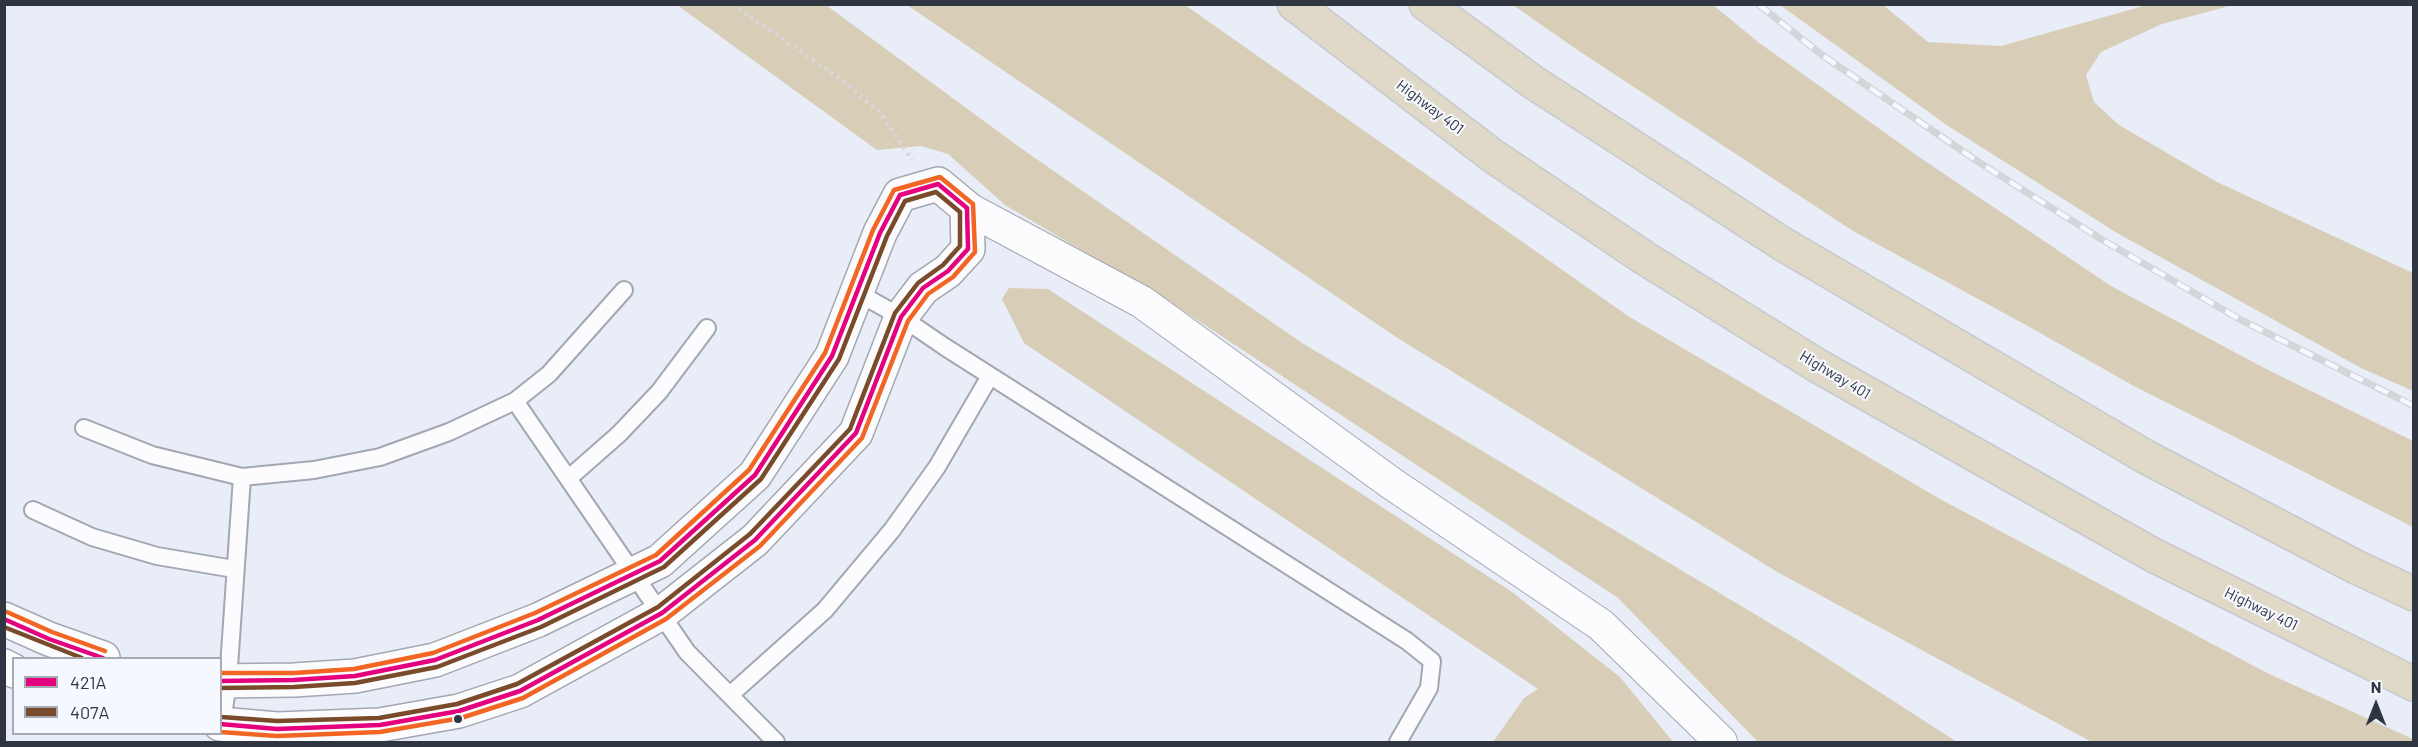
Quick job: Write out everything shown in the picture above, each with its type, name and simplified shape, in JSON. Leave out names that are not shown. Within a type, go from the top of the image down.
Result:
[{"type":"highway","name":"Highway 401","points":[[1294,4],[1493,156],[1643,257],[1818,366],[2153,555],[2414,684]]},
{"type":"highway","points":[[1426,4],[1533,82],[1780,243],[2146,457],[2356,567],[2414,594]]},
{"type":"street","points":[[224,681],[355,676],[435,660],[538,620],[660,561],[755,475],[832,356],[880,233],[900,195],[938,184],[967,208],[1142,302],[1391,483],[1601,625],[1721,742]]},
{"type":"street","points":[[222,724],[277,729],[380,725],[459,711],[520,691],[662,613],[755,540],[856,433],[901,317],[923,288],[948,271],[968,249],[967,208]]},
{"type":"street","points":[[4,619],[49,639],[100,657]]},
{"type":"lane","points":[[84,428],[152,455],[242,477],[314,470],[380,457],[449,432],[515,401],[549,374],[624,290]]},
{"type":"lane","points":[[858,293],[901,317],[1407,641],[1432,661],[1429,688],[1398,742]]},
{"type":"lane","points":[[569,478],[619,434],[659,392],[707,328]]},
{"type":"lane","points":[[730,695],[825,610],[892,530],[937,467],[990,375]]},
{"type":"lane","points":[[515,401],[687,652],[776,742]]},
{"type":"lane","points":[[222,710],[242,477]]},
{"type":"lane","points":[[33,510],[92,537],[158,556],[234,569]]},
{"type":"path","points":[[732,4],[846,83],[882,114],[908,151],[926,188]]},
{"type":"shaded area","points":[[677,5],[826,5],[1022,149],[1302,343],[1808,646],[1957,742],[1758,742],[1618,598],[1176,306],[1005,205],[948,154],[921,146],[877,150]]},
{"type":"shaded area","points":[[907,5],[1185,5],[1628,316],[1940,499],[2267,673],[2413,739],[2413,742],[2090,741],[1779,573],[1396,337]]},
{"type":"shaded area","points":[[1513,5],[1713,5],[1758,42],[1919,157],[2111,286],[2266,369],[2413,441],[2413,527],[2132,385],[1853,231]]},
{"type":"shaded area","points":[[1780,5],[1883,5],[1928,42],[2001,46],[2147,5],[2233,5],[2162,24],[2101,52],[2086,75],[2094,102],[2119,125],[2217,182],[2413,273],[2413,391],[2361,368],[2117,233],[1948,126]]},
{"type":"shaded area","points":[[1009,288],[1048,289],[1512,592],[1620,677],[1673,742],[1493,742],[1524,698],[1538,689],[1024,343],[1002,299]]},
{"type":"railway","points":[[1758,4],[1822,55],[1977,161],[2101,239],[2241,320],[2414,406]]},
{"type":"transit line","points":[[222,673],[294,673],[354,669],[433,653],[535,613],[656,555],[749,470],[825,353],[873,230],[894,190],[940,177],[973,204],[975,252],[953,277],[928,294],[908,321],[862,438],[760,546],[666,619],[523,698],[461,718],[380,732],[277,736],[222,732]]},
{"type":"transit line","name":"421A","points":[[222,681],[355,676],[435,660],[538,620],[660,561],[755,475],[832,356],[880,233],[900,195],[938,184],[967,208],[968,249],[948,271],[923,288],[901,317],[856,433],[755,540],[662,613],[520,691],[459,711],[380,725],[277,729],[222,724]]},
{"type":"transit line","name":"407A","points":[[222,688],[355,683],[437,667],[541,627],[664,567],[761,479],[839,359],[887,236],[905,201],[936,192],[960,212],[960,246],[943,265],[918,283],[895,313],[850,429],[750,534],[658,607],[517,684],[457,704],[379,718],[277,721],[222,717]]},
{"type":"transit line","points":[[7,612],[52,632],[105,651]]},
{"type":"transit line","name":"421A","points":[[4,619],[49,639],[100,657]]},
{"type":"transit line","name":"407A","points":[[4,627],[79,657]]}]
